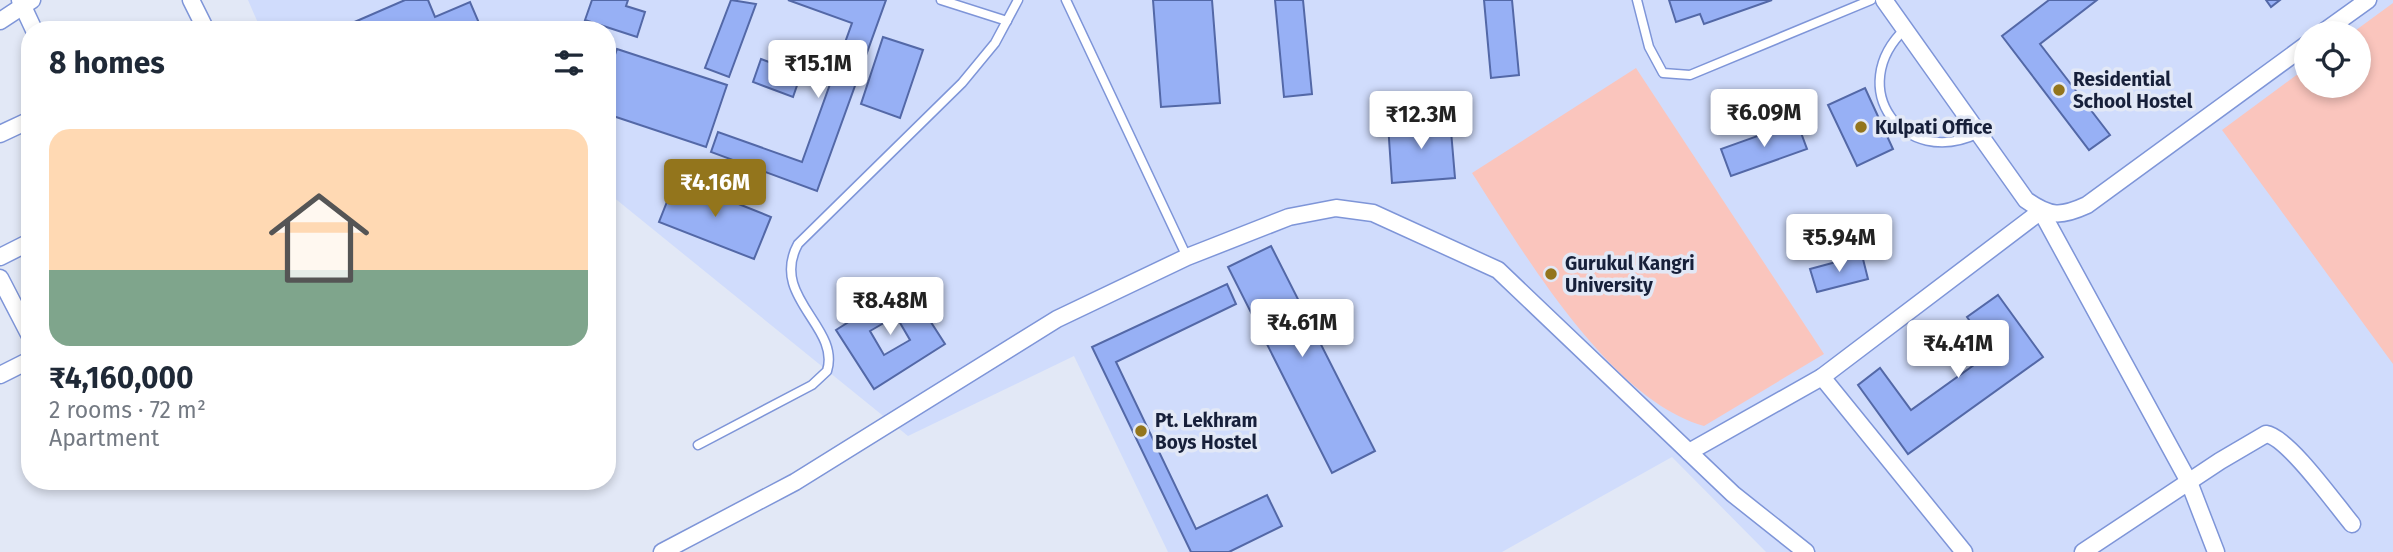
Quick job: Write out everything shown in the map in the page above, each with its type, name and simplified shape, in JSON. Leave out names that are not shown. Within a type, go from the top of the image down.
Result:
[{"type":"street","points":[[191,0],[202,21]]},
{"type":"street","points":[[1884,0],[2026,200],[2041,211],[2189,482],[2216,552]]},
{"type":"street","points":[[2339,21],[2368,0]]},
{"type":"street","points":[[0,21],[25,2],[31,21]]},
{"type":"street","points":[[1689,452],[1822,377],[2041,211],[2065,215],[2087,205],[2294,54]]},
{"type":"street","points":[[0,134],[21,124]]},
{"type":"street","points":[[662,552],[795,482],[1057,319],[1187,257],[1289,217],[1336,208],[1373,213],[1498,270],[1733,494],[1806,552]]},
{"type":"street","points":[[0,257],[21,246]]},
{"type":"street","points":[[0,278],[21,318]]},
{"type":"street","points":[[0,375],[21,364]]},
{"type":"street","points":[[1822,377],[1964,552]]},
{"type":"street","points":[[2083,552],[2252,440],[2266,434],[2273,435],[2352,524]]},
{"type":"lane","points":[[942,0],[1007,21]]},
{"type":"lane","points":[[698,444],[812,385],[827,371],[829,352],[794,286],[789,273],[791,256],[798,244],[962,83],[995,43],[1018,0]]},
{"type":"lane","points":[[1066,0],[1187,257]]},
{"type":"lane","points":[[1637,0],[1650,47],[1663,73],[1690,75],[1871,0]]},
{"type":"lane","points":[[1905,29],[1883,57],[1879,74],[1885,109],[1910,135],[1927,142],[1945,144],[1979,133]]},
{"type":"shaded area","name":"Gurukul Kangri University","points":[[248,0],[2393,0],[2393,552],[1766,552],[1672,457],[1502,552],[1168,552],[1074,356],[908,436],[616,199],[616,21],[257,21]]},
{"type":"shaded area","points":[[2393,3],[2393,364],[2222,130],[2294,77],[2294,98],[2371,98],[2371,21],[2368,21]]},
{"type":"shaded area","points":[[1636,68],[1824,354],[1704,426],[1669,411],[1635,386],[1603,355],[1543,281],[1472,173]]},
{"type":"building","points":[[405,0],[428,0],[435,17],[470,2],[478,21],[357,21]]},
{"type":"building","points":[[592,0],[628,0],[626,6],[645,12],[637,37],[616,30],[616,21],[585,20]]},
{"type":"building","points":[[731,0],[756,4],[729,77],[705,68]]},
{"type":"building","points":[[788,0],[886,0],[817,191],[711,152],[718,132],[802,162],[852,23]]},
{"type":"building","points":[[1153,0],[1212,0],[1220,103],[1161,107]]},
{"type":"building","points":[[1275,0],[1303,0],[1312,94],[1284,97]]},
{"type":"building","points":[[1484,0],[1512,0],[1519,75],[1491,78]]},
{"type":"building","points":[[1669,0],[1772,0],[1704,24],[1700,14],[1676,22]]},
{"type":"building","name":"Residential School Hostel","points":[[2049,0],[2097,0],[2040,44],[2110,135],[2089,150],[2002,36]]},
{"type":"building","points":[[2266,0],[2280,0],[2271,7]]},
{"type":"building","points":[[883,37],[923,50],[900,118],[861,104]]},
{"type":"building","points":[[617,49],[727,85],[706,147],[616,117]]},
{"type":"building","points":[[761,59],[801,74],[793,97],[753,82]]},
{"type":"building","name":"Kulpati Office","points":[[1865,88],[1893,149],[1857,166],[1828,105]]},
{"type":"building","points":[[1450,119],[1455,178],[1392,183],[1388,124]]},
{"type":"building","points":[[1797,122],[1807,149],[1731,176],[1721,149]]},
{"type":"building","points":[[676,179],[771,217],[754,259],[659,222]]},
{"type":"building","points":[[1271,246],[1375,451],[1332,473],[1228,267]]},
{"type":"building","points":[[1862,255],[1868,279],[1817,292],[1810,269]]},
{"type":"building","name":"Pt. Lekhram Boys Hostel","points":[[1227,284],[1236,304],[1116,362],[1196,529],[1267,495],[1282,526],[1229,552],[1191,552],[1092,347]]},
{"type":"building","points":[[907,285],[945,344],[874,389],[836,330]],"holes":[[[896,316],[910,340],[884,355],[870,331]]]},
{"type":"building","points":[[1998,295],[2043,357],[1908,454],[1858,385],[1880,368],[1911,410],[1992,352],[1967,317]]},
{"type":"place","name":"Residential School Hostel","points":[[2059,90]]},
{"type":"place","name":"Kulpati Office","points":[[1861,127]]},
{"type":"place","name":"Gurukul Kangri University","points":[[1551,274]]},
{"type":"place","name":"Pt. Lekhram Boys Hostel","points":[[1141,431]]}]
